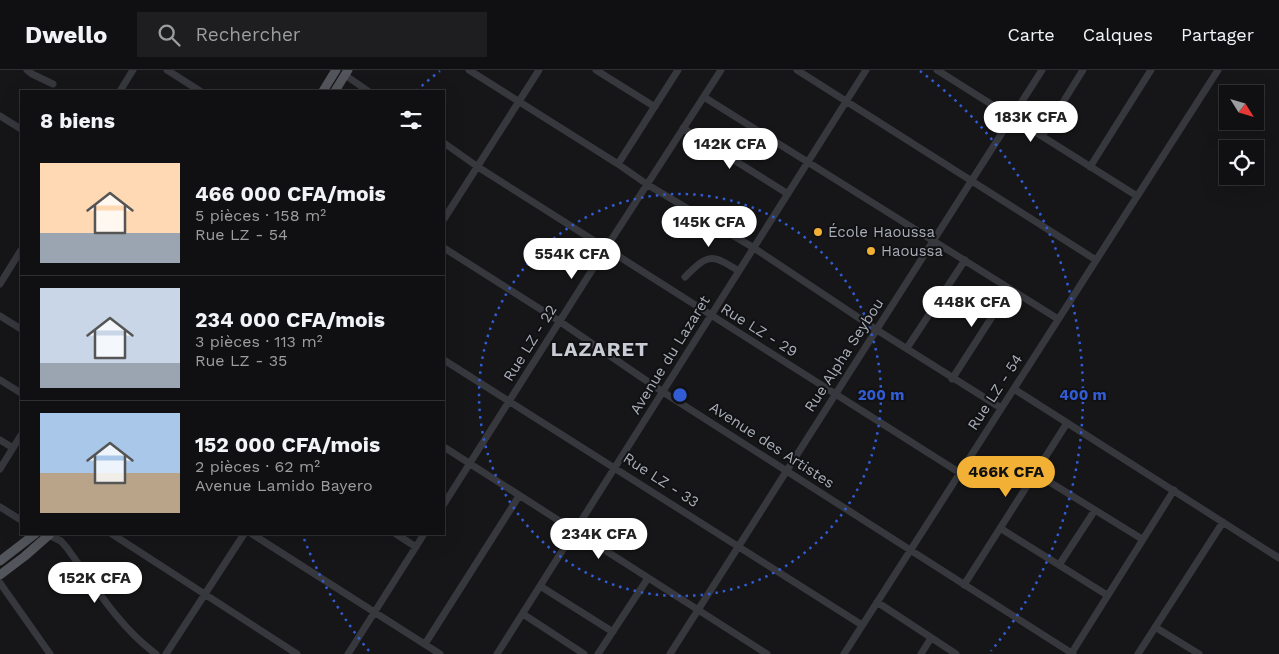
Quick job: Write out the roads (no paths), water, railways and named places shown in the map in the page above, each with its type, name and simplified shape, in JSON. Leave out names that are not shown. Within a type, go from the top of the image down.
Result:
[{"type":"main road","points":[[323,90],[332,72]]},
{"type":"main road","points":[[335,90],[347,73]]},
{"type":"main road","points":[[0,561],[34,535]]},
{"type":"main road","points":[[0,575],[26,556],[47,535]]},
{"type":"street","points":[[27,70],[53,84]]},
{"type":"street","points":[[121,90],[134,70]]},
{"type":"street","points":[[167,70],[198,90]]},
{"type":"street","points":[[469,70],[648,185],[754,248],[876,330],[1001,408]]},
{"type":"street","points":[[445,217],[539,70]]},
{"type":"street","points":[[596,70],[655,107]]},
{"type":"street","points":[[609,78],[614,70]]},
{"type":"street","points":[[618,164],[678,70]]},
{"type":"street","name":"Rue LZ - 22","points":[[445,502],[559,321],[721,70]]},
{"type":"street","points":[[797,70],[970,182],[1096,260]]},
{"type":"street","name":"Avenue du Lazaret","points":[[497,654],[866,70]]},
{"type":"street","points":[[937,70],[1137,196]]},
{"type":"street","name":"Rue Alpha Seybou","points":[[670,654],[1042,70]]},
{"type":"street","points":[[1042,136],[1083,70]]},
{"type":"street","points":[[1090,167],[1151,70]]},
{"type":"street","name":"Rue LZ - 54","points":[[844,654],[1218,70]]},
{"type":"street","points":[[347,73],[367,90]]},
{"type":"street","points":[[704,97],[1058,319]]},
{"type":"street","points":[[0,116],[20,128]]},
{"type":"street","points":[[684,128],[788,194]]},
{"type":"street","name":"Rue LZ - 29","points":[[445,144],[478,167],[711,316],[960,473]]},
{"type":"street","name":"Avenue des Artistes","points":[[445,249],[559,321],[663,392],[1072,654]]},
{"type":"street","points":[[685,277],[705,259],[713,258],[739,271]]},
{"type":"street","points":[[0,284],[18,260]]},
{"type":"street","points":[[906,348],[964,260]]},
{"type":"street","points":[[952,379],[1010,289]]},
{"type":"street","points":[[0,316],[20,328]]},
{"type":"street","name":"Rue LZ - 33","points":[[445,361],[862,625]]},
{"type":"street","points":[[0,380],[20,392]]},
{"type":"street","points":[[1014,389],[1279,558]]},
{"type":"street","points":[[964,586],[1068,423]]},
{"type":"street","points":[[0,469],[20,437]]},
{"type":"street","points":[[0,440],[13,448]]},
{"type":"street","points":[[445,448],[768,654]]},
{"type":"street","points":[[1036,473],[1142,540]]},
{"type":"street","points":[[1072,654],[1174,490]]},
{"type":"street","points":[[425,644],[519,496]]},
{"type":"street","points":[[0,507],[20,519]]},
{"type":"street","points":[[1059,565],[1095,510]]},
{"type":"street","points":[[1138,654],[1223,522]]},
{"type":"street","points":[[1000,528],[1107,595]]},
{"type":"street","points":[[50,535],[61,541],[67,548],[128,630],[142,644],[156,654]]},
{"type":"street","points":[[114,535],[297,654]]},
{"type":"street","points":[[166,654],[243,535]]},
{"type":"street","points":[[254,535],[440,654]]},
{"type":"street","points":[[398,535],[416,547]]},
{"type":"street","points":[[348,654],[423,535]]},
{"type":"street","points":[[598,654],[648,578]]},
{"type":"street","points":[[0,583],[50,654]]},
{"type":"street","points":[[540,586],[613,632]]},
{"type":"street","points":[[877,602],[956,654]]},
{"type":"street","points":[[522,614],[584,654]]},
{"type":"street","points":[[1156,627],[1199,654]]},
{"type":"street","points":[[921,654],[931,638]]},
{"type":"place","name":"École Haoussa","points":[[818,232]]},
{"type":"place","name":"Haoussa","points":[[871,251]]},
{"type":"district","name":"LAZARET","points":[[600,349]]}]
